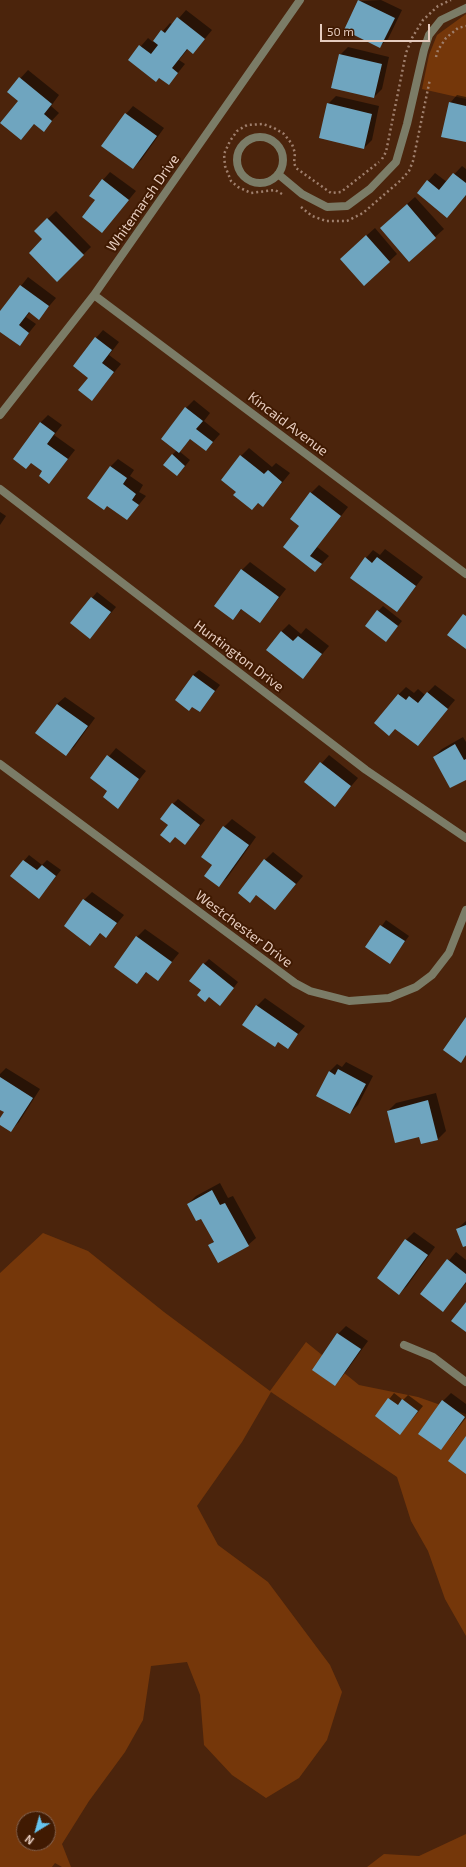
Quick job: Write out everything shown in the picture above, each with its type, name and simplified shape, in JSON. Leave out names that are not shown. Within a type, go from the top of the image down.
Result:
[{"type":"street","name":"Whitemarsh Drive","points":[[0,416],[94,295],[300,0]]},
{"type":"street","points":[[278,174],[302,194],[327,207],[347,206],[370,189],[396,162],[407,124],[424,50],[429,36],[441,20],[466,8]]},
{"type":"street","points":[[261,137],[269,139],[276,144],[281,151],[283,160],[278,174],[269,181],[262,183],[254,183],[247,180],[240,173],[237,165],[237,156],[241,146],[254,138],[261,137]]},
{"type":"street","name":"Kincaid Avenue","points":[[94,295],[466,574]]},
{"type":"street","name":"Huntington Drive","points":[[0,489],[366,770],[466,838]]},
{"type":"street","name":"Westchester Drive","points":[[0,764],[295,983],[310,991],[349,1001],[389,998],[416,987],[432,975],[449,953],[466,910]]},
{"type":"street","points":[[404,1345],[433,1357],[466,1382]]},
{"type":"path","points":[[283,194],[275,190],[251,193],[238,187],[231,181],[225,166],[224,154],[230,141],[238,131],[247,125],[263,124],[274,128],[284,134],[292,144],[295,153],[294,163],[296,168],[331,193],[342,192],[383,158],[386,152],[406,53],[412,38],[423,20],[438,6],[451,0]]},
{"type":"path","points":[[434,61],[438,50],[446,38],[458,28],[466,26]]},
{"type":"path","points":[[295,203],[312,216],[326,221],[347,221],[364,213],[401,180],[409,171],[414,161],[431,75]]},
{"type":"shaded area","points":[[466,14],[466,99],[422,89],[429,55],[437,35]]},
{"type":"shaded area","points":[[43,1233],[88,1251],[164,1312],[270,1391],[306,1342],[359,1385],[418,1397],[466,1414],[466,1636],[445,1599],[428,1551],[411,1521],[397,1477],[271,1392],[242,1442],[197,1506],[218,1545],[268,1582],[330,1665],[342,1692],[327,1740],[299,1778],[266,1798],[232,1775],[204,1745],[200,1695],[187,1662],[151,1666],[143,1720],[125,1752],[89,1801],[62,1844],[71,1867],[62,1867],[55,1863],[52,1867],[0,1867],[0,1273]]},
{"type":"shaded area","points":[[466,1834],[466,1867],[367,1867],[384,1854],[419,1856]]},
{"type":"building","points":[[358,0],[395,18],[380,48],[344,30]]},
{"type":"building","points":[[177,17],[205,39],[193,54],[187,49],[172,68],[178,73],[169,85],[159,78],[156,82],[128,60],[139,45],[151,54],[158,45],[153,41],[161,30],[165,33]]},
{"type":"building","points":[[339,54],[382,64],[374,98],[331,88]]},
{"type":"building","points":[[19,77],[52,104],[44,114],[52,121],[44,132],[34,124],[21,140],[0,123],[18,101],[7,92]]},
{"type":"building","points":[[449,102],[466,106],[466,142],[441,137]]},
{"type":"building","points":[[327,103],[372,114],[364,149],[319,138]]},
{"type":"building","points":[[125,113],[157,136],[133,169],[101,146]]},
{"type":"building","points":[[453,173],[466,183],[466,195],[447,218],[417,193],[427,180],[439,190]]},
{"type":"building","points":[[102,179],[129,200],[102,233],[82,217],[95,200],[89,196]]},
{"type":"building","points":[[407,204],[436,238],[409,262],[380,228]]},
{"type":"building","points":[[47,218],[84,255],[57,282],[29,253],[42,239],[34,231]]},
{"type":"building","points":[[366,235],[390,262],[364,286],[340,259]]},
{"type":"building","points":[[20,285],[49,306],[39,320],[29,312],[19,325],[29,333],[20,346],[0,332],[0,311]]},
{"type":"building","points":[[95,337],[112,350],[102,363],[114,372],[92,401],[78,390],[88,378],[73,366]]},
{"type":"building","points":[[185,407],[203,421],[196,429],[213,442],[206,451],[190,439],[179,453],[161,439]]},
{"type":"building","points":[[40,422],[55,433],[47,444],[68,459],[49,484],[39,476],[42,471],[31,463],[26,469],[13,459]]},
{"type":"building","points":[[172,454],[185,466],[177,476],[163,465]]},
{"type":"building","points":[[240,455],[264,474],[268,470],[282,482],[263,507],[258,503],[252,510],[233,495],[236,492],[221,480]]},
{"type":"building","points":[[110,466],[127,478],[123,484],[136,494],[132,500],[139,505],[127,520],[107,506],[104,510],[87,498]]},
{"type":"building","points":[[310,492],[341,516],[310,556],[322,564],[315,572],[283,547],[299,526],[290,519]]},
{"type":"building","points":[[365,557],[372,563],[377,557],[416,586],[397,612],[350,578]]},
{"type":"building","points":[[241,569],[279,597],[260,623],[241,609],[233,620],[214,606]]},
{"type":"building","points":[[91,597],[111,612],[90,639],[70,623]]},
{"type":"building","points":[[377,610],[398,626],[386,642],[365,626]]},
{"type":"building","points":[[463,614],[466,616],[466,649],[447,635]]},
{"type":"building","points":[[281,631],[293,641],[298,636],[322,654],[303,679],[266,650]]},
{"type":"building","points":[[193,675],[215,691],[200,712],[192,707],[189,711],[175,700]]},
{"type":"building","points":[[427,692],[448,709],[418,746],[395,729],[389,736],[374,723],[398,694],[406,700],[409,696],[418,703]]},
{"type":"building","points":[[57,704],[88,726],[66,756],[35,733]]},
{"type":"building","points":[[455,744],[464,760],[466,759],[466,780],[450,788],[433,757]]},
{"type":"building","points":[[107,755],[139,779],[118,809],[103,797],[107,791],[90,778]]},
{"type":"building","points":[[320,762],[351,786],[335,807],[304,782]]},
{"type":"building","points":[[172,803],[200,825],[185,845],[175,837],[170,843],[160,835],[168,825],[160,819]]},
{"type":"building","points":[[223,826],[249,845],[219,887],[204,876],[212,865],[201,857]]},
{"type":"building","points":[[264,859],[296,884],[275,910],[256,895],[250,903],[238,893]]},
{"type":"building","points":[[23,860],[37,870],[42,865],[56,876],[39,899],[10,876]]},
{"type":"building","points":[[83,899],[117,923],[106,938],[100,933],[90,946],[64,926]]},
{"type":"building","points":[[380,925],[405,941],[390,964],[365,947]]},
{"type":"building","points":[[136,936],[172,962],[158,981],[146,972],[137,984],[114,967]]},
{"type":"building","points":[[203,963],[234,988],[220,1006],[209,997],[205,1002],[197,995],[201,990],[189,981]]},
{"type":"building","points":[[256,1005],[298,1034],[288,1049],[278,1042],[275,1047],[242,1025]]},
{"type":"building","points":[[466,1017],[466,1055],[461,1063],[443,1050]]},
{"type":"building","points":[[338,1069],[366,1084],[350,1114],[316,1096],[329,1071],[335,1075]]},
{"type":"building","points":[[0,1077],[33,1098],[11,1132],[0,1125],[0,1118],[4,1112],[0,1110]]},
{"type":"building","points":[[428,1100],[438,1140],[421,1144],[419,1137],[395,1143],[387,1111]]},
{"type":"building","points":[[212,1190],[220,1205],[225,1203],[249,1246],[218,1263],[208,1245],[214,1242],[201,1219],[196,1221],[187,1204]]},
{"type":"building","points":[[466,1225],[466,1246],[463,1247],[456,1229]]},
{"type":"building","points":[[405,1239],[428,1255],[399,1295],[377,1278]]},
{"type":"building","points":[[447,1259],[466,1274],[466,1282],[443,1312],[420,1294]]},
{"type":"building","points":[[466,1302],[466,1332],[451,1321]]},
{"type":"building","points":[[337,1333],[361,1349],[335,1386],[312,1370]]},
{"type":"building","points":[[388,1398],[398,1405],[402,1399],[418,1411],[400,1435],[375,1416]]},
{"type":"building","points":[[442,1400],[465,1417],[441,1450],[418,1434]]},
{"type":"building","points":[[466,1436],[466,1474],[448,1461]]}]
